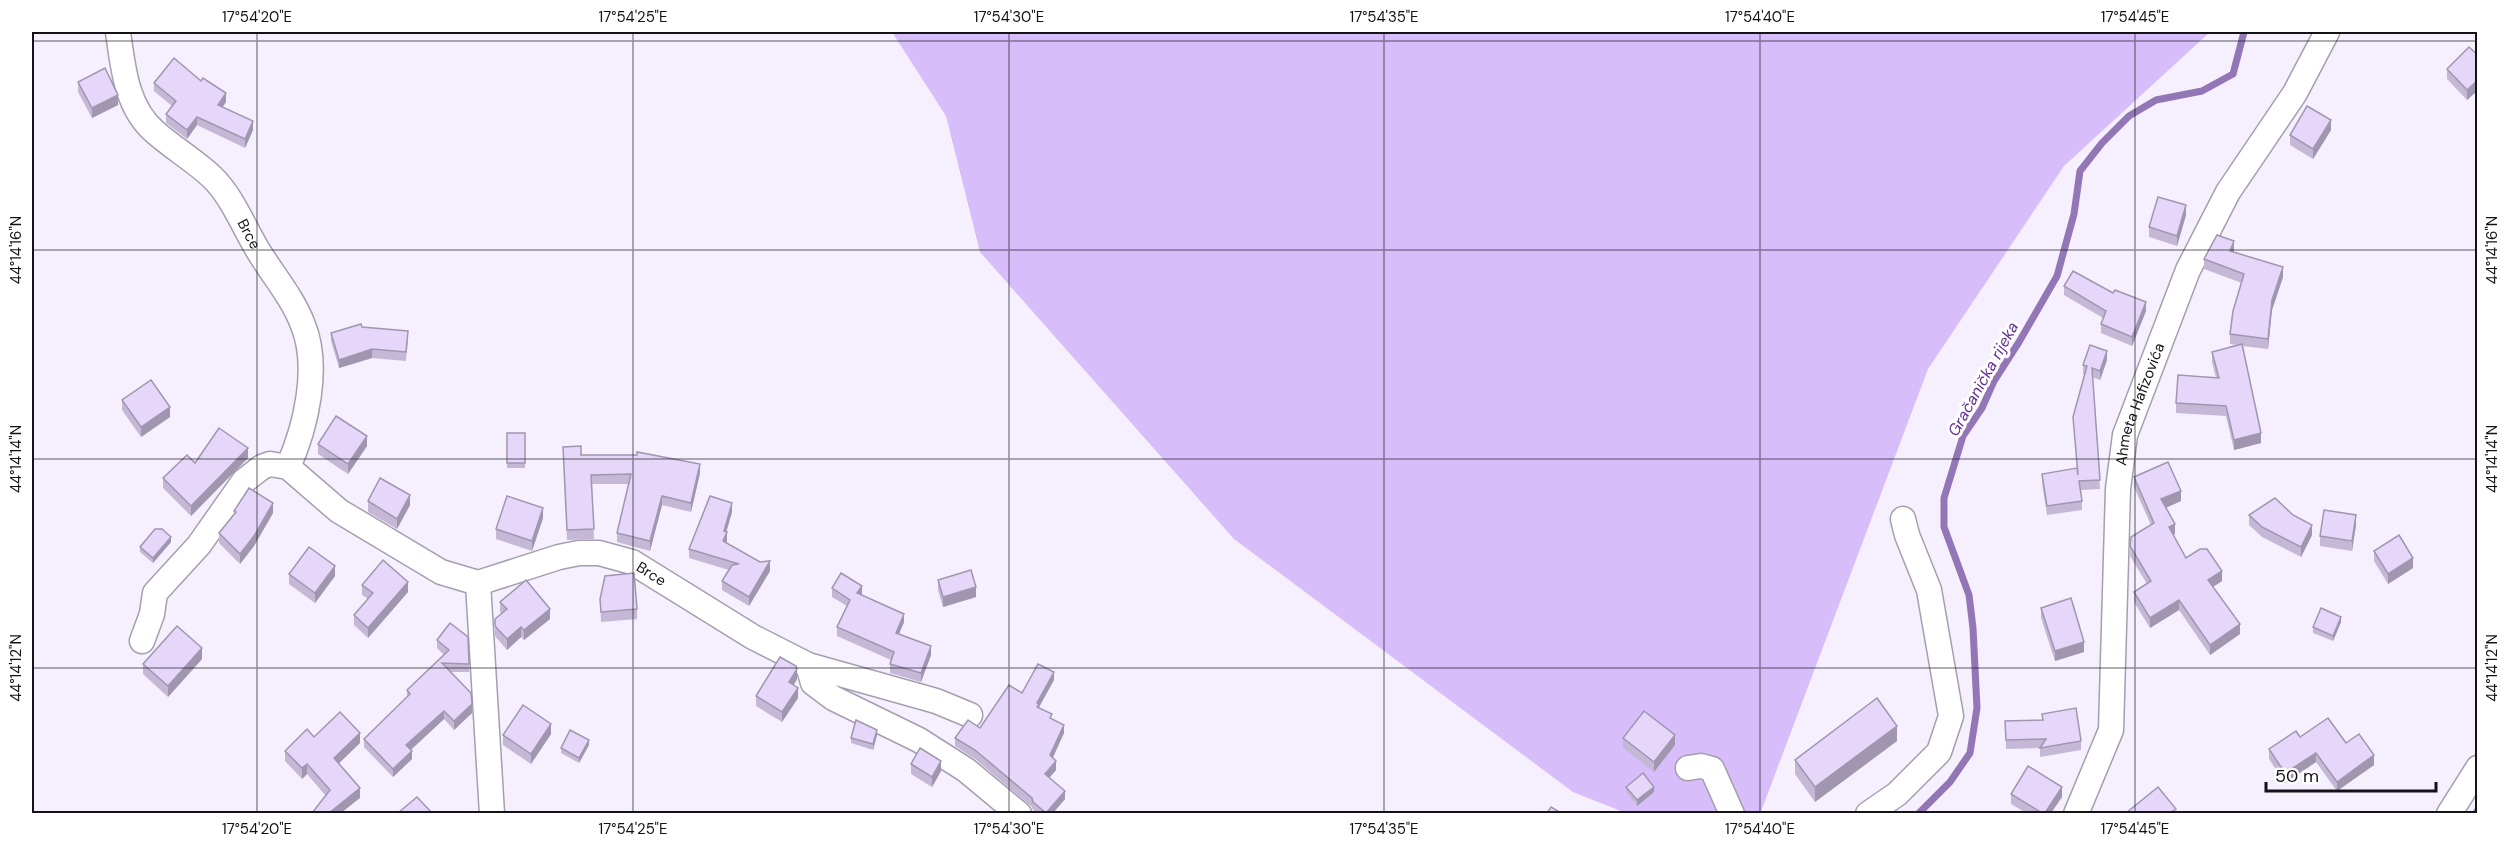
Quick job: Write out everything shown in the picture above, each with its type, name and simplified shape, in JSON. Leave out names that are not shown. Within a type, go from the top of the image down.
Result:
[{"type":"street","name":"Brce","points":[[118,32],[124,76],[135,105],[152,130],[213,178],[290,298],[304,326],[311,363],[309,392],[295,451],[288,467]]},
{"type":"street","name":"Ahmeta Hafizovića","points":[[2076,813],[2111,730],[2118,489],[2125,435],[2188,270],[2228,192],[2295,93],[2327,32]]},
{"type":"street","points":[[142,641],[152,614],[155,593],[199,545],[244,481],[262,467],[270,464],[288,467],[339,511],[441,572],[478,583],[492,813]]},
{"type":"street","points":[[1868,813],[1897,794],[1939,752],[1951,716],[1929,590],[1903,519]]},
{"type":"street","name":"Brce","points":[[478,583],[559,557],[579,553],[599,553],[632,562],[753,638],[808,664],[936,701],[970,715]]},
{"type":"street","points":[[808,664],[813,683],[833,698],[919,740],[966,770],[1019,813]]},
{"type":"street","points":[[1689,768],[1701,766],[1712,770],[1732,813]]},
{"type":"street","points":[[2449,813],[2478,768]]},
{"type":"shaded area","points":[[892,32],[2210,32],[2064,166],[1928,369],[1760,814],[1626,813],[1573,792],[1234,539],[980,252],[946,116]]},
{"type":"building","points":[[2469,47],[2478,55],[2478,80],[2467,90],[2447,69]]},
{"type":"building","points":[[174,58],[201,81],[203,78],[226,93],[218,105],[253,121],[245,139],[197,117],[187,130],[166,114],[176,101],[154,83]]},
{"type":"building","points":[[105,68],[118,95],[92,108],[78,82]]},
{"type":"building","points":[[2307,106],[2331,120],[2313,149],[2290,135]]},
{"type":"building","points":[[2158,197],[2186,205],[2177,236],[2149,227]]},
{"type":"building","points":[[2217,235],[2234,241],[2230,251],[2283,267],[2272,300],[2268,339],[2230,334],[2233,311],[2244,274],[2204,259]]},
{"type":"building","points":[[2073,271],[2113,293],[2115,290],[2146,302],[2132,337],[2101,324],[2106,311],[2064,286]]},
{"type":"building","points":[[361,324],[362,327],[408,331],[406,352],[372,349],[339,360],[331,333]]},
{"type":"building","points":[[2242,344],[2261,433],[2234,440],[2226,406],[2176,403],[2178,375],[2219,378],[2212,352]]},
{"type":"building","points":[[2090,345],[2107,351],[2100,371],[2092,368],[2100,480],[2079,481],[2082,501],[2047,506],[2042,474],[2077,468],[2078,475],[2073,417],[2087,366],[2083,365]]},
{"type":"building","points":[[151,380],[170,407],[141,427],[122,400]]},
{"type":"building","points":[[336,416],[367,436],[348,464],[318,444]]},
{"type":"building","points":[[219,428],[248,448],[191,506],[163,478],[187,455],[195,463]]},
{"type":"building","points":[[507,433],[525,433],[525,463],[507,463]]},
{"type":"building","points":[[581,446],[581,455],[637,455],[637,452],[700,464],[691,503],[662,496],[650,541],[617,533],[631,474],[591,475],[594,529],[567,530],[563,447]]},
{"type":"building","points":[[2168,462],[2181,491],[2161,499],[2175,524],[2169,527],[2186,558],[2200,549],[2207,549],[2222,571],[2208,580],[2240,624],[2210,645],[2179,600],[2150,618],[2134,592],[2151,581],[2130,546],[2131,537],[2154,523],[2134,477]]},
{"type":"building","points":[[380,478],[410,495],[397,519],[368,501]]},
{"type":"building","points":[[249,488],[273,503],[254,536],[240,554],[219,533],[236,512],[234,511]]},
{"type":"building","points":[[507,496],[543,508],[532,541],[496,529]]},
{"type":"building","points":[[710,496],[732,503],[724,531],[727,532],[723,541],[760,562],[770,561],[749,597],[722,581],[732,565],[739,564],[689,549]]},
{"type":"building","points":[[2275,498],[2293,515],[2312,525],[2301,547],[2262,527],[2249,515]]},
{"type":"building","points":[[2324,510],[2356,515],[2352,541],[2320,536]]},
{"type":"building","points":[[155,529],[162,529],[171,537],[153,558],[140,547]]},
{"type":"building","points":[[2399,535],[2413,558],[2388,574],[2374,551]]},
{"type":"building","points":[[309,547],[335,566],[315,593],[289,574]]},
{"type":"building","points":[[383,560],[408,582],[368,628],[354,615],[373,593],[362,585]]},
{"type":"building","points":[[971,570],[976,587],[943,597],[938,580]]},
{"type":"building","points":[[634,573],[637,609],[601,612],[600,599],[605,576]]},
{"type":"building","points":[[841,573],[862,586],[857,593],[904,614],[896,633],[931,646],[921,673],[890,664],[894,652],[837,627],[850,600],[832,588]]},
{"type":"building","points":[[526,580],[550,609],[524,630],[521,627],[507,639],[495,626],[495,619],[507,609],[500,602]]},
{"type":"building","points":[[2071,598],[2084,642],[2055,651],[2041,608]]},
{"type":"building","points":[[2321,608],[2341,617],[2333,636],[2313,627]]},
{"type":"building","points":[[450,623],[468,637],[469,664],[442,663],[471,693],[472,704],[454,721],[444,711],[406,745],[412,751],[393,769],[364,739],[410,694],[407,690],[449,650],[437,640]]},
{"type":"building","points":[[177,626],[202,648],[168,686],[143,664]]},
{"type":"building","points":[[780,657],[796,666],[797,669],[789,682],[798,688],[782,712],[756,696]]},
{"type":"building","points":[[1038,664],[1054,672],[1037,707],[1052,714],[1050,718],[1064,725],[1050,755],[1056,761],[1045,774],[1065,791],[1046,813],[1033,802],[1032,798],[975,750],[955,738],[968,720],[980,728],[1009,685],[1022,693]]},
{"type":"building","points":[[1877,698],[1897,726],[1815,787],[1795,760]]},
{"type":"building","points":[[523,705],[551,724],[531,754],[503,735]]},
{"type":"building","points":[[2076,708],[2081,741],[2040,748],[2046,739],[2006,740],[2005,721],[2043,720],[2042,714]]},
{"type":"building","points":[[1644,711],[1675,735],[1654,762],[1623,738]]},
{"type":"building","points":[[340,712],[360,733],[334,758],[360,788],[329,813],[312,813],[330,790],[307,764],[302,768],[285,751],[307,729],[314,737]]},
{"type":"building","points":[[2328,718],[2346,743],[2359,734],[2374,755],[2337,782],[2316,753],[2285,773],[2269,749],[2296,731],[2300,737]]},
{"type":"building","points":[[856,720],[877,730],[873,744],[851,738]]},
{"type":"building","points":[[570,730],[589,740],[579,758],[561,748]]},
{"type":"building","points":[[920,748],[941,761],[932,777],[911,764]]},
{"type":"building","points":[[2028,766],[2062,787],[2045,813],[2011,794]]},
{"type":"building","points":[[1643,773],[1654,787],[1637,800],[1626,787]]},
{"type":"building","points":[[2158,787],[2176,809],[2170,813],[2126,813]]},
{"type":"building","points":[[417,797],[432,813],[398,813]]},
{"type":"building","points":[[2478,805],[2478,813],[2472,813]]},
{"type":"building","points":[[1551,807],[1561,813],[1547,813]]},
{"type":"waterway","name":"Gračanička rijeka","points":[[1918,814],[1950,782],[1970,753],[1977,708],[1969,595],[1944,527],[1944,498],[1963,436],[1982,408],[1994,381],[2057,276],[2074,214],[2080,171],[2102,143],[2129,116],[2156,100],[2202,91],[2233,74],[2244,32]]}]
